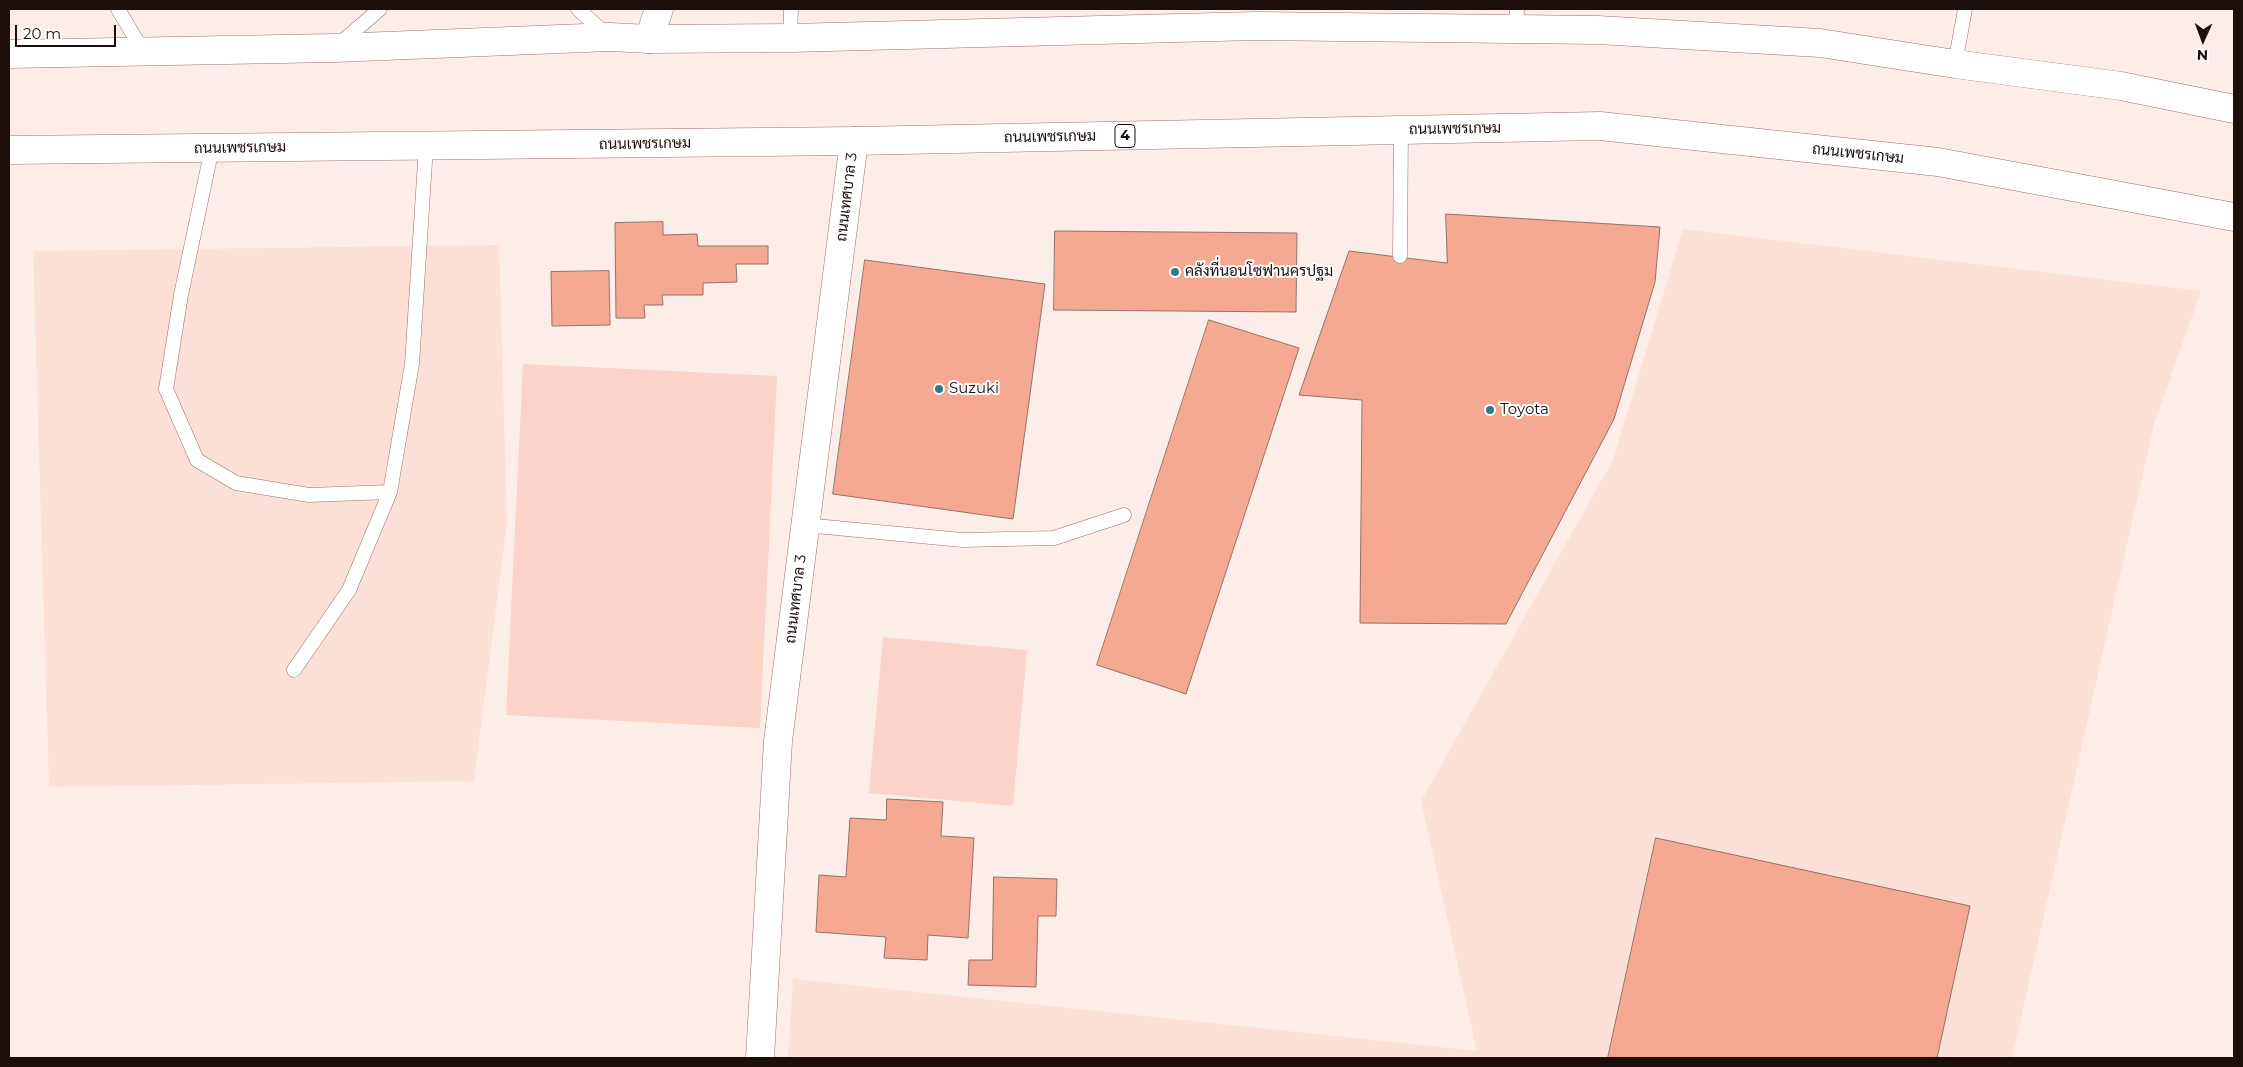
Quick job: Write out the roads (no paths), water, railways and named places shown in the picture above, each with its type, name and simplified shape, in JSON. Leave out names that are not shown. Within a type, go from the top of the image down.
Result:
[{"type":"main road","points":[[649,39],[659,9]]},
{"type":"main road","points":[[9,54],[335,48],[610,38],[790,38],[1517,19],[1598,30],[1820,43],[1955,64],[2121,86],[2234,109]]},
{"type":"main road","name":"ถนนเพชรเกษม","points":[[9,150],[854,141],[1600,126],[1938,162],[2234,217]]},
{"type":"main road","name":"ถนนเทศบาล 3","points":[[760,1058],[778,741],[854,141]]},
{"type":"lane","points":[[118,9],[143,51]]},
{"type":"lane","points":[[335,48],[380,9]]},
{"type":"lane","points":[[578,9],[610,38]]},
{"type":"lane","points":[[790,38],[791,9]]},
{"type":"lane","points":[[1955,64],[1965,9]]},
{"type":"lane","points":[[1400,256],[1401,130]]},
{"type":"lane","points":[[294,670],[349,590],[390,492],[412,364],[426,146]]},
{"type":"lane","points":[[212,148],[181,295],[166,389],[197,460],[236,484],[309,495],[390,492]]},
{"type":"lane","points":[[805,525],[962,540],[1054,538],[1124,515]]},
{"type":"place","name":"คลังที่นอนโซฟานครปฐม","points":[[1175,272]]},
{"type":"place","name":"Suzuki","points":[[939,389]]},
{"type":"place","name":"Toyota","points":[[1490,410]]}]
